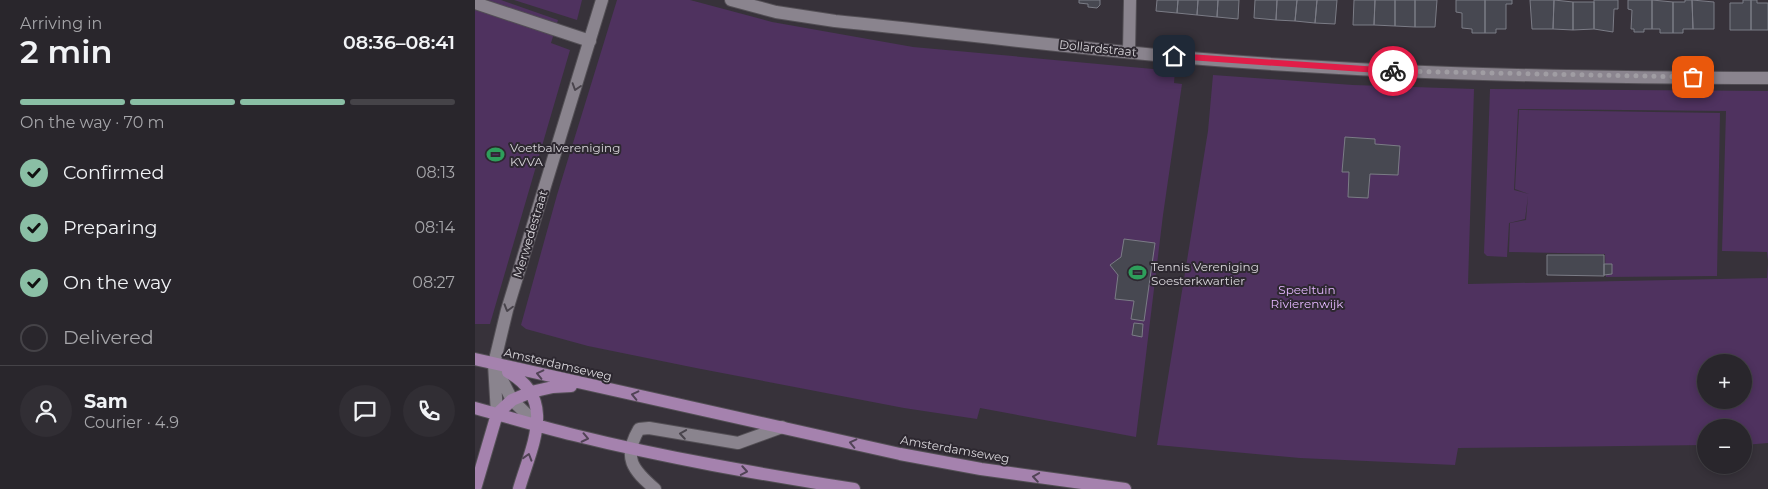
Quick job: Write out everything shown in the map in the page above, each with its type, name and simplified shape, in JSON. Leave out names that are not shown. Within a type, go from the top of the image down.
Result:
[{"type":"main road","name":"Amsterdamseweg","points":[[475,359],[586,385],[981,469],[1125,489]]},
{"type":"main road","points":[[494,364],[523,380],[531,392],[538,425],[519,489]]},
{"type":"main road","points":[[475,489],[497,414],[512,400],[531,392],[553,387],[586,385]]},
{"type":"main road","points":[[475,408],[633,448],[741,471],[854,489]]},
{"type":"street","name":"Merwedestraat","points":[[497,414],[494,364],[507,310],[602,0]]},
{"type":"street","name":"Dollardstraat","points":[[731,0],[777,12],[835,21],[1189,58],[1364,70],[1768,78]]},
{"type":"street","points":[[1129,51],[1130,0]]},
{"type":"street","points":[[475,3],[590,41]]},
{"type":"street","points":[[494,364],[512,400],[538,425]]},
{"type":"street","points":[[655,489],[637,473],[631,459],[639,429],[649,428],[738,443],[781,427]]},
{"type":"green space","name":"Voetbalvereniging KVVA","points":[[475,0],[501,0],[558,20],[551,43],[570,50],[490,324],[475,324]]},
{"type":"green space","points":[[514,0],[582,0],[577,20]]},
{"type":"green space","points":[[617,0],[690,0],[772,22],[913,47],[1175,71],[1174,83],[1182,84],[1163,215],[1136,437],[980,408],[977,419],[904,408],[588,346],[526,329],[521,325],[557,195]]},
{"type":"green space","name":"Speeltuin Rivierenwijk","points":[[1213,75],[1353,85],[1474,89],[1468,284],[1767,278],[1768,264],[1768,443],[1752,444],[1752,419],[1697,419],[1697,445],[1458,448],[1455,465],[1300,458],[1157,445],[1208,131]]},
{"type":"green space","points":[[1490,89],[1768,91],[1768,261],[1767,252],[1722,251],[1726,111],[1518,109],[1514,190],[1529,194],[1515,189],[1519,110],[1720,113],[1717,276],[1606,277],[1605,254],[1509,252],[1510,223],[1526,220],[1528,196],[1525,219],[1509,223],[1507,257],[1487,256],[1484,253]]},
{"type":"building","points":[[1079,0],[1100,0],[1100,5],[1097,8],[1088,7],[1088,4],[1079,3]]},
{"type":"building","points":[[1157,0],[1178,0],[1177,13],[1156,11]]},
{"type":"building","points":[[1178,0],[1198,0],[1197,15],[1177,13]]},
{"type":"building","points":[[1198,0],[1218,0],[1217,17],[1197,15]]},
{"type":"building","points":[[1218,0],[1239,0],[1238,19],[1217,17]]},
{"type":"building","points":[[1255,0],[1277,0],[1276,20],[1254,18]]},
{"type":"building","points":[[1277,0],[1297,0],[1295,21],[1276,20]]},
{"type":"building","points":[[1297,0],[1317,0],[1315,23],[1295,21]]},
{"type":"building","points":[[1317,0],[1337,0],[1335,24],[1315,23]]},
{"type":"building","points":[[1354,0],[1375,0],[1374,25],[1353,25]]},
{"type":"building","points":[[1375,0],[1395,0],[1395,26],[1374,25]]},
{"type":"building","points":[[1395,0],[1415,0],[1415,27],[1395,26]]},
{"type":"building","points":[[1415,0],[1437,0],[1435,27],[1415,27]]},
{"type":"building","points":[[1456,0],[1485,0],[1485,33],[1472,33],[1472,29],[1462,28],[1462,13],[1456,12]]},
{"type":"building","points":[[1485,0],[1512,0],[1512,4],[1506,4],[1506,29],[1496,29],[1496,33],[1485,33]]},
{"type":"building","points":[[1530,0],[1554,0],[1553,29],[1532,29]]},
{"type":"building","points":[[1554,0],[1573,2],[1573,30],[1553,29]]},
{"type":"building","points":[[1594,0],[1618,0],[1618,9],[1614,9],[1613,32],[1594,29]]},
{"type":"building","points":[[1628,0],[1652,0],[1652,29],[1644,29],[1644,32],[1634,32],[1634,29],[1631,29],[1632,10],[1628,9]]},
{"type":"building","points":[[1652,0],[1673,2],[1673,33],[1660,33],[1660,29],[1652,29]]},
{"type":"building","points":[[1685,0],[1692,0],[1693,29],[1683,29],[1683,33],[1673,33],[1673,2],[1685,2]]},
{"type":"building","points":[[1692,0],[1714,2],[1714,29],[1693,29]]},
{"type":"building","points":[[1743,0],[1751,0],[1751,30],[1730,30],[1730,3],[1743,3]]},
{"type":"building","points":[[1751,0],[1757,0],[1757,3],[1768,3],[1768,30],[1751,30]]},
{"type":"building","points":[[1573,2],[1594,2],[1594,29],[1573,30]]},
{"type":"building","points":[[1345,137],[1375,139],[1375,144],[1400,146],[1398,175],[1370,174],[1368,198],[1348,197],[1349,172],[1342,172]]},
{"type":"building","points":[[1124,239],[1155,243],[1144,321],[1131,319],[1134,301],[1115,299],[1118,275],[1110,265],[1121,257]]},
{"type":"building","points":[[1547,255],[1604,255],[1604,276],[1547,275]]},
{"type":"building","points":[[1604,264],[1612,264],[1612,274],[1604,275]]},
{"type":"building","points":[[1134,323],[1143,324],[1142,337],[1132,335]]},
{"type":"way so far","points":[[1393,71],[1693,77]]},
{"type":"place","name":"Voetbalvereniging KVVA","points":[[496,154]]},
{"type":"place","name":"Tennis Vereniging Soesterkwartier","points":[[1137,273]]},
{"type":"route","points":[[1174,56],[1393,71]]}]
